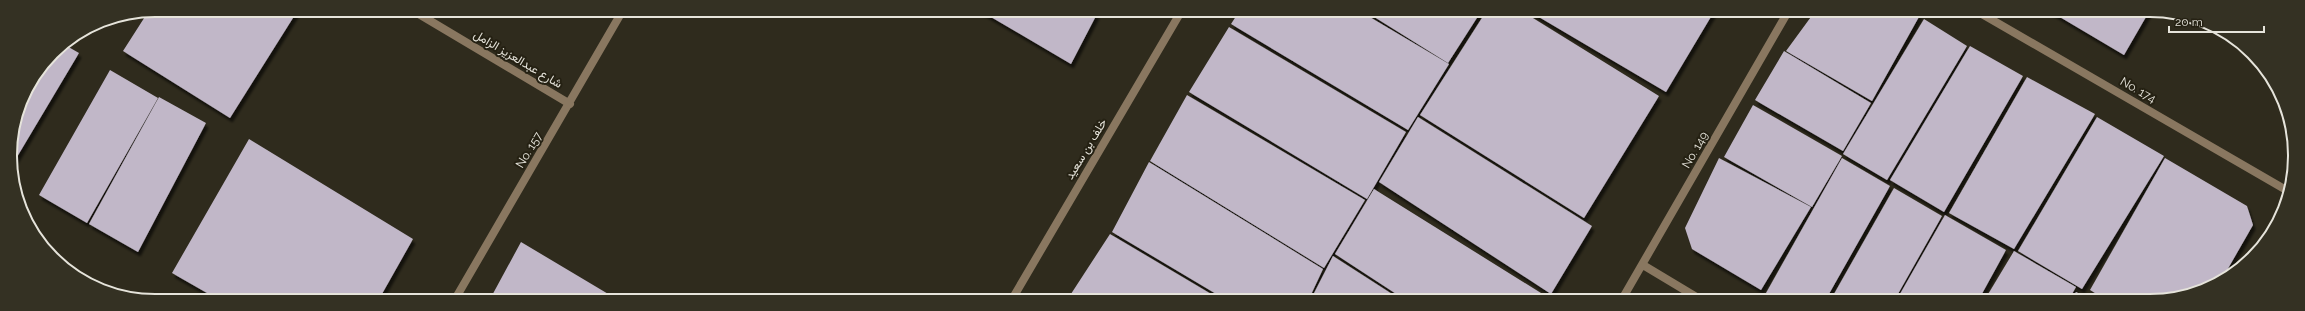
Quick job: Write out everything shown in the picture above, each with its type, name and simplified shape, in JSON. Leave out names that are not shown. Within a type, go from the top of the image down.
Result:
[{"type":"street","name":"شارع عبدالعزيز الزامل","points":[[424,17],[570,104]]},
{"type":"street","name":"No. 157","points":[[458,294],[570,104],[619,17]]},
{"type":"street","name":"خلف بن سعيد","points":[[1015,294],[1178,17]]},
{"type":"street","name":"No. 149","points":[[1625,294],[1785,17]]},
{"type":"street","name":"No. 174","points":[[1988,17],[2284,188]]},
{"type":"street","points":[[1643,265],[1691,294]]},
{"type":"building","points":[[145,17],[294,17],[230,118],[123,51]]},
{"type":"building","points":[[991,17],[1095,17],[1071,64]]},
{"type":"building","points":[[1236,17],[1370,17],[1449,64],[1408,130],[1231,24]]},
{"type":"building","points":[[1374,17],[1478,17],[1448,63]]},
{"type":"building","points":[[1483,17],[1531,17],[1659,96],[1584,218],[1420,115]]},
{"type":"building","points":[[1539,17],[1711,17],[1666,92]]},
{"type":"building","points":[[1811,17],[1919,17],[1872,101],[1786,51]]},
{"type":"building","points":[[2060,17],[2146,17],[2124,55]]},
{"type":"building","points":[[1924,19],[1967,46],[1887,180],[1843,154]]},
{"type":"building","points":[[1229,27],[1406,132],[1367,199],[1189,92]]},
{"type":"building","points":[[1970,46],[2023,76],[1944,212],[1890,180]]},
{"type":"building","points":[[69,48],[79,53],[17,157],[17,146],[22,120],[28,102],[40,79]]},
{"type":"building","points":[[1784,51],[1871,103],[1843,151],[1755,100]]},
{"type":"building","points":[[110,70],[158,98],[87,223],[39,195]]},
{"type":"building","points":[[2027,77],[2095,114],[2014,249],[1949,213]]},
{"type":"building","points":[[1187,95],[1365,200],[1324,268],[1150,161]]},
{"type":"building","points":[[159,97],[206,123],[138,252],[89,224]]},
{"type":"building","points":[[1753,105],[1842,156],[1812,207],[1724,157]]},
{"type":"building","points":[[1418,117],[1592,226],[1551,294],[1379,182]]},
{"type":"building","points":[[2097,117],[2164,156],[2082,289],[2018,251]]},
{"type":"building","points":[[249,139],[413,239],[382,294],[209,294],[172,273]]},
{"type":"building","points":[[1719,158],[1811,207],[1761,290],[1692,249],[1685,228]]},
{"type":"building","points":[[1842,158],[1890,186],[1829,294],[1766,293]]},
{"type":"building","points":[[2165,158],[2247,206],[2253,225],[2227,270],[2211,280],[2194,287],[2159,294],[2097,294],[2090,290]]},
{"type":"building","points":[[1149,162],[1323,269],[1311,294],[1216,294],[1112,232]]},
{"type":"building","points":[[1894,188],[1942,216],[1898,294],[1834,294]]},
{"type":"building","points":[[1374,189],[1543,294],[1396,294],[1335,254]]},
{"type":"building","points":[[1945,215],[2006,250],[1982,294],[1900,294]]},
{"type":"building","points":[[1110,234],[1211,294],[1071,294]]},
{"type":"building","points":[[521,242],[608,294],[493,294]]},
{"type":"building","points":[[2014,251],[2076,287],[2072,294],[1988,294]]},
{"type":"building","points":[[1333,256],[1392,294],[1314,294]]}]
